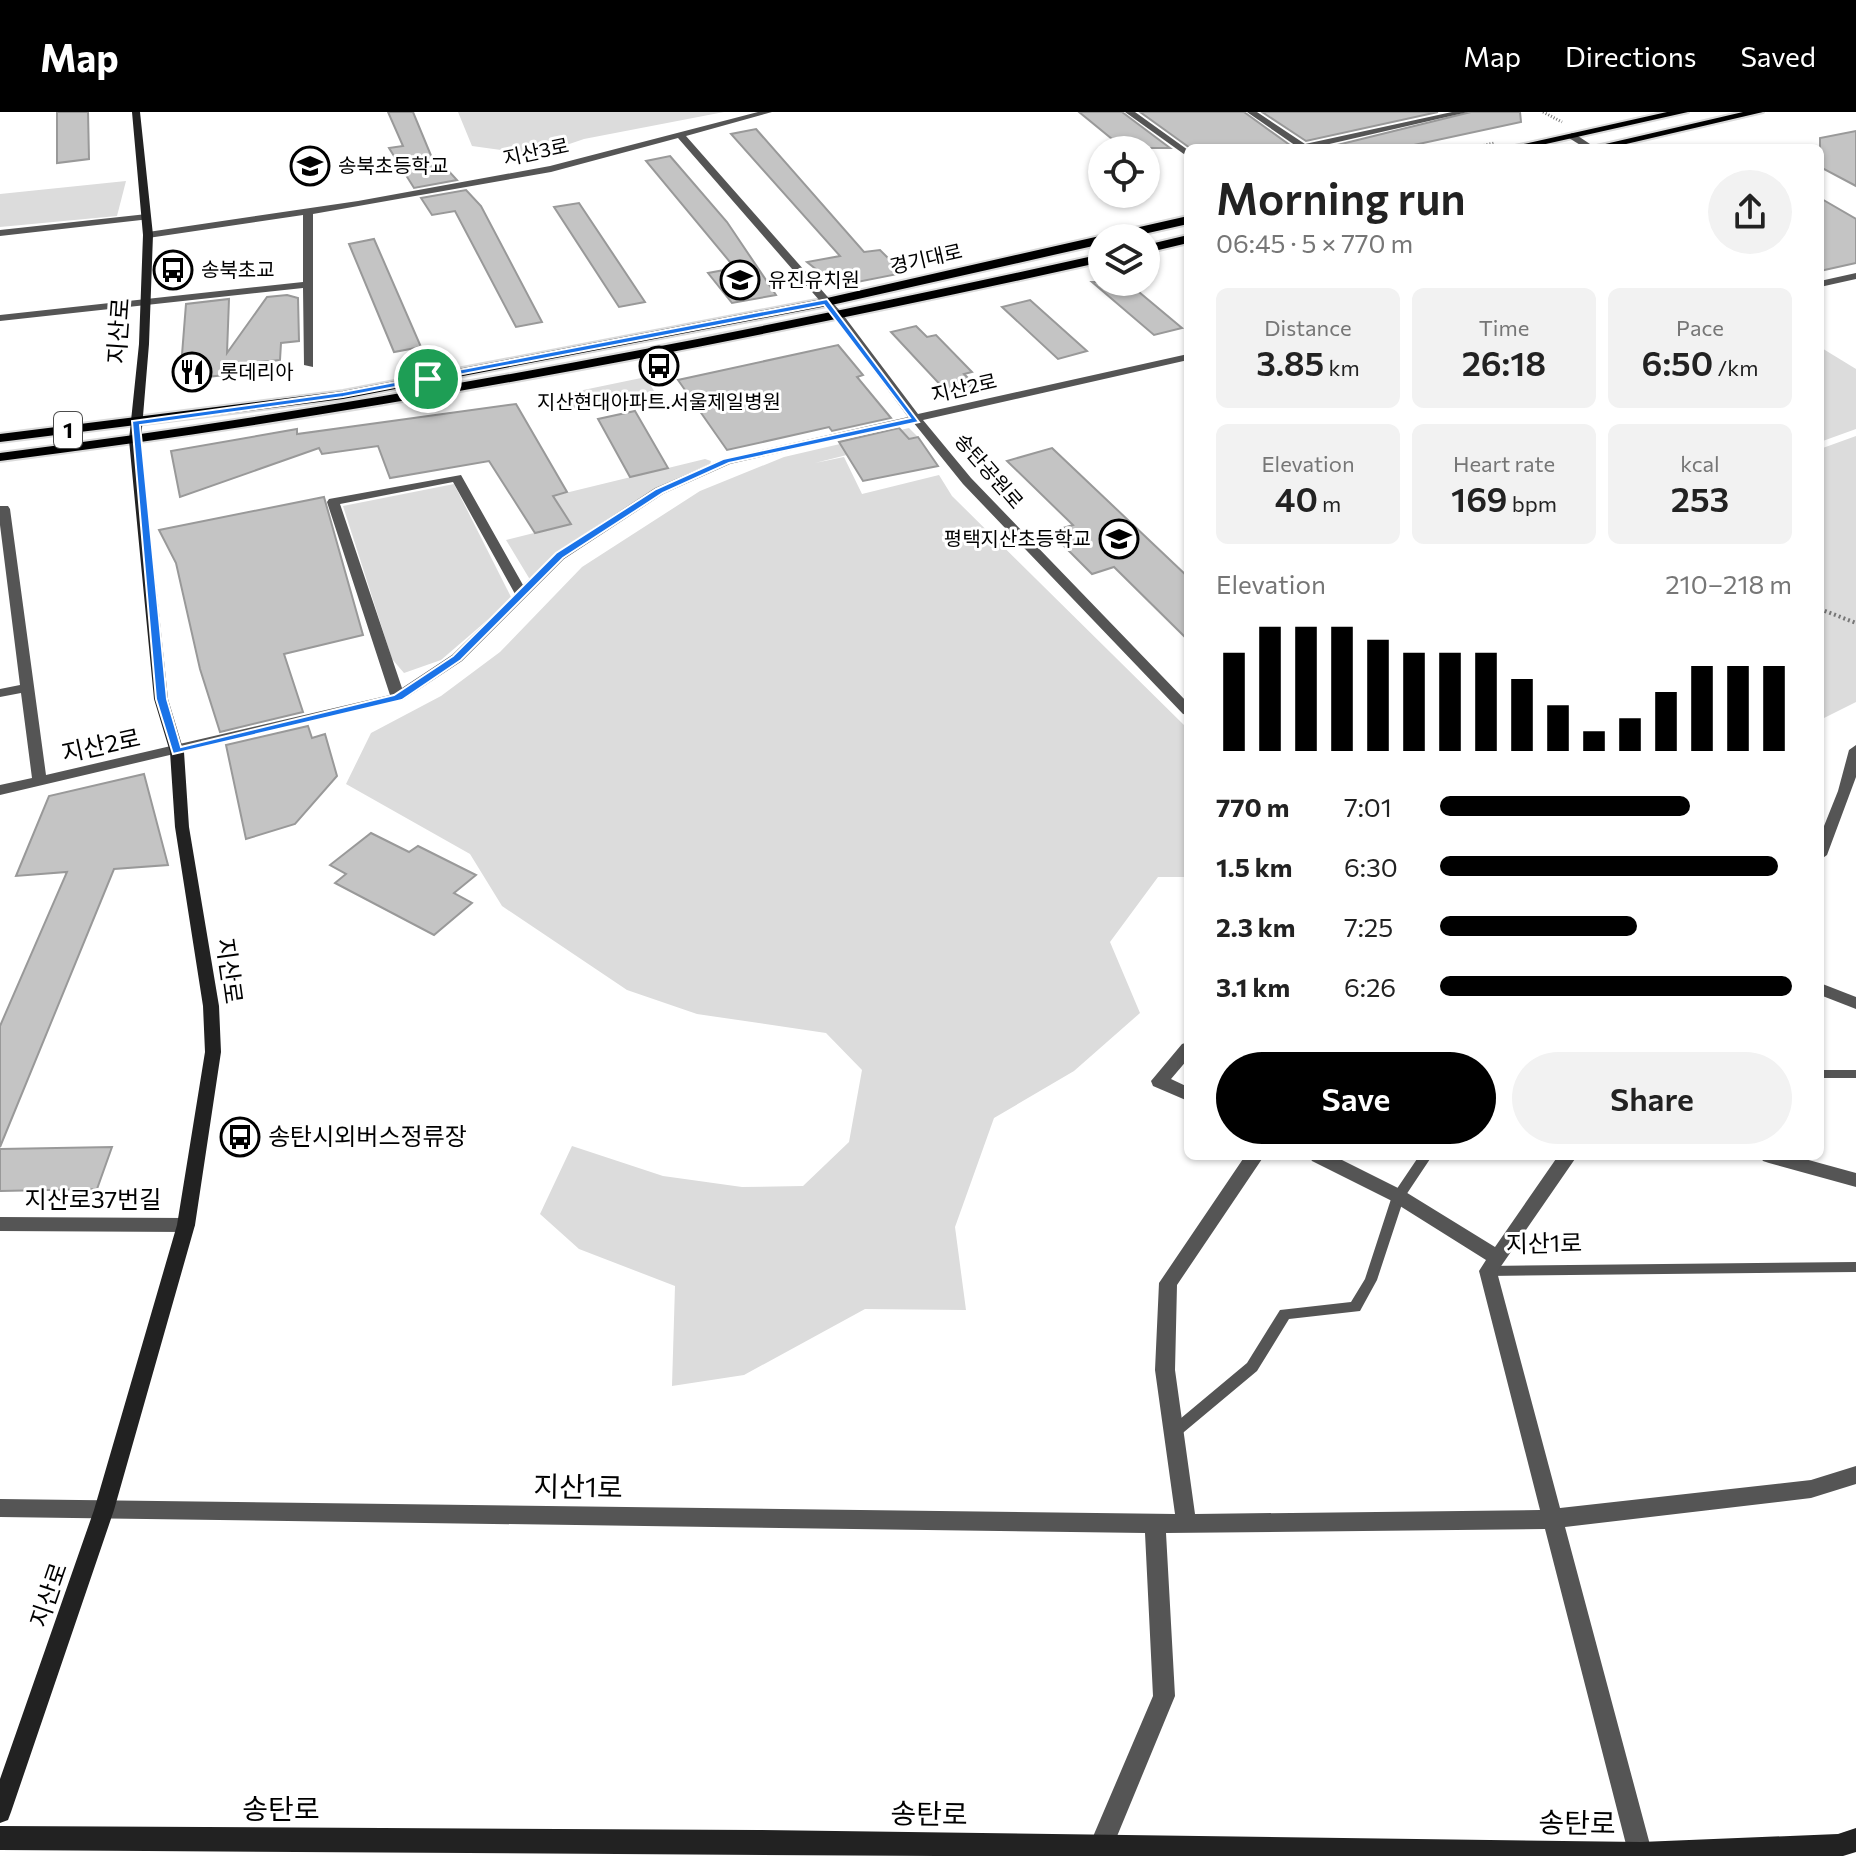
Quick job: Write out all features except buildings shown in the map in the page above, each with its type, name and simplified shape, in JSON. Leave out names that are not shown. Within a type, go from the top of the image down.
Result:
[{"type":"main road","name":"지산로","points":[[0,1812],[104,1510],[186,1225],[213,1052],[211,1006],[182,827],[177,752],[161,699],[135,440],[148,235],[136,112]]},
{"type":"main road","points":[[1532,144],[1683,112]]},
{"type":"main road","points":[[1611,144],[1758,112]]},
{"type":"main road","points":[[1160,226],[1184,221]]},
{"type":"main road","points":[[1160,246],[1184,240]]},
{"type":"main road","name":"경기대로","points":[[0,438],[343,395],[827,302],[1088,243]]},
{"type":"main road","name":"경기대로","points":[[0,457],[135,440],[477,388],[840,317],[1088,261]]},
{"type":"main road","name":"송탄로","points":[[0,1838],[756,1849],[1641,1855],[1838,1846],[1856,1840]]},
{"type":"street","name":"지산3로","points":[[148,235],[308,212],[551,169],[768,112]]},
{"type":"street","points":[[1129,112],[1184,151]]},
{"type":"street","points":[[1254,114],[1274,112]]},
{"type":"street","points":[[1322,144],[1464,112]]},
{"type":"street","points":[[1254,114],[1298,144]]},
{"type":"street","name":"송탄공원로","points":[[680,135],[840,317],[916,420],[1037,558],[1184,707]]},
{"type":"street","points":[[1572,136],[1586,144]]},
{"type":"street","points":[[308,212],[309,365]]},
{"type":"street","points":[[0,233],[147,217]]},
{"type":"street","points":[[1824,283],[1856,276]]},
{"type":"street","points":[[0,318],[309,284]]},
{"type":"street","name":"지산2로","points":[[0,790],[177,752],[398,697],[457,658],[560,556],[659,491],[726,461],[1184,358]]},
{"type":"street","points":[[398,697],[333,502],[457,478],[522,595]]},
{"type":"street","points":[[0,510],[4,509],[40,782]]},
{"type":"street","points":[[0,609],[15,605]]},
{"type":"street","points":[[0,693],[27,688]]},
{"type":"street","points":[[1824,845],[1845,791],[1856,750]]},
{"type":"street","points":[[1824,991],[1856,1003]]},
{"type":"street","points":[[1184,1053],[1159,1081],[1184,1092]]},
{"type":"street","points":[[1186,1523],[1165,1370],[1168,1283],[1252,1160]]},
{"type":"street","points":[[1326,1160],[1398,1196],[1493,1264],[1565,1160]]},
{"type":"street","points":[[1784,1160],[1856,1180]]},
{"type":"street","name":"지산로37번길","points":[[0,1224],[186,1225]]},
{"type":"street","name":"지산1로","points":[[1493,1264],[1551,1519],[1641,1855]]},
{"type":"street","name":"지산1로","points":[[0,1508],[1155,1524],[1551,1519],[1811,1489],[1856,1475]]},
{"type":"street","points":[[1102,1851],[1164,1696],[1155,1524]]},
{"type":"lane","points":[[1824,1074],[1856,1074]]},
{"type":"lane","points":[[1173,1433],[1252,1367],[1285,1314],[1355,1307],[1371,1280],[1398,1196],[1423,1160]]},
{"type":"lane","name":"지산1로","points":[[1493,1264],[1856,1267]]},
{"type":"path","points":[[1824,611],[1856,623]]},
{"type":"shaded area","points":[[458,112],[724,112],[584,139],[537,155],[472,146]]},
{"type":"shaded area","points":[[126,181],[117,216],[0,227],[0,194]]},
{"type":"shaded area","points":[[1824,349],[1856,369],[1856,429],[1824,441]]},
{"type":"shaded area","points":[[646,377],[654,391],[571,409],[564,394]]},
{"type":"shaded area","points":[[909,428],[918,437],[815,463],[844,457],[862,494],[939,475],[952,496],[1184,725],[1184,877],[1158,877],[1110,942],[1140,1013],[1074,1071],[994,1118],[955,1227],[966,1310],[865,1309],[744,1375],[672,1386],[675,1286],[579,1249],[540,1214],[572,1146],[663,1176],[742,1187],[803,1186],[849,1142],[862,1070],[826,1033],[697,1014],[627,990],[502,906],[470,854],[346,784],[371,733],[441,696],[500,652],[582,567],[700,491],[784,457]]},
{"type":"shaded area","points":[[1856,436],[1856,702],[1824,718],[1824,448]]},
{"type":"shaded area","points":[[705,459],[711,461],[710,465],[641,499],[532,583],[506,540],[570,524],[553,496]]},
{"type":"shaded area","points":[[454,484],[512,599],[441,660],[404,673],[392,659],[343,506]]},
{"type":"place","name":"송북초등학교","points":[[310,166]]},
{"type":"place","name":"송북초교","points":[[173,270]]},
{"type":"place","name":"유진유치원","points":[[740,280]]},
{"type":"place","name":"지산현대아파트.서울제일병원","points":[[659,366]]},
{"type":"place","name":"롯데리아","points":[[192,372]]},
{"type":"place","name":"평택지산초등학교","points":[[1119,539]]},
{"type":"place","name":"송탄시외버스정류장","points":[[240,1137]]},
{"type":"route","points":[[827,302],[916,420],[726,461],[659,491],[560,556],[457,658],[398,697],[177,752],[161,699],[138,483],[135,423],[343,395],[428,379],[827,302]]}]
